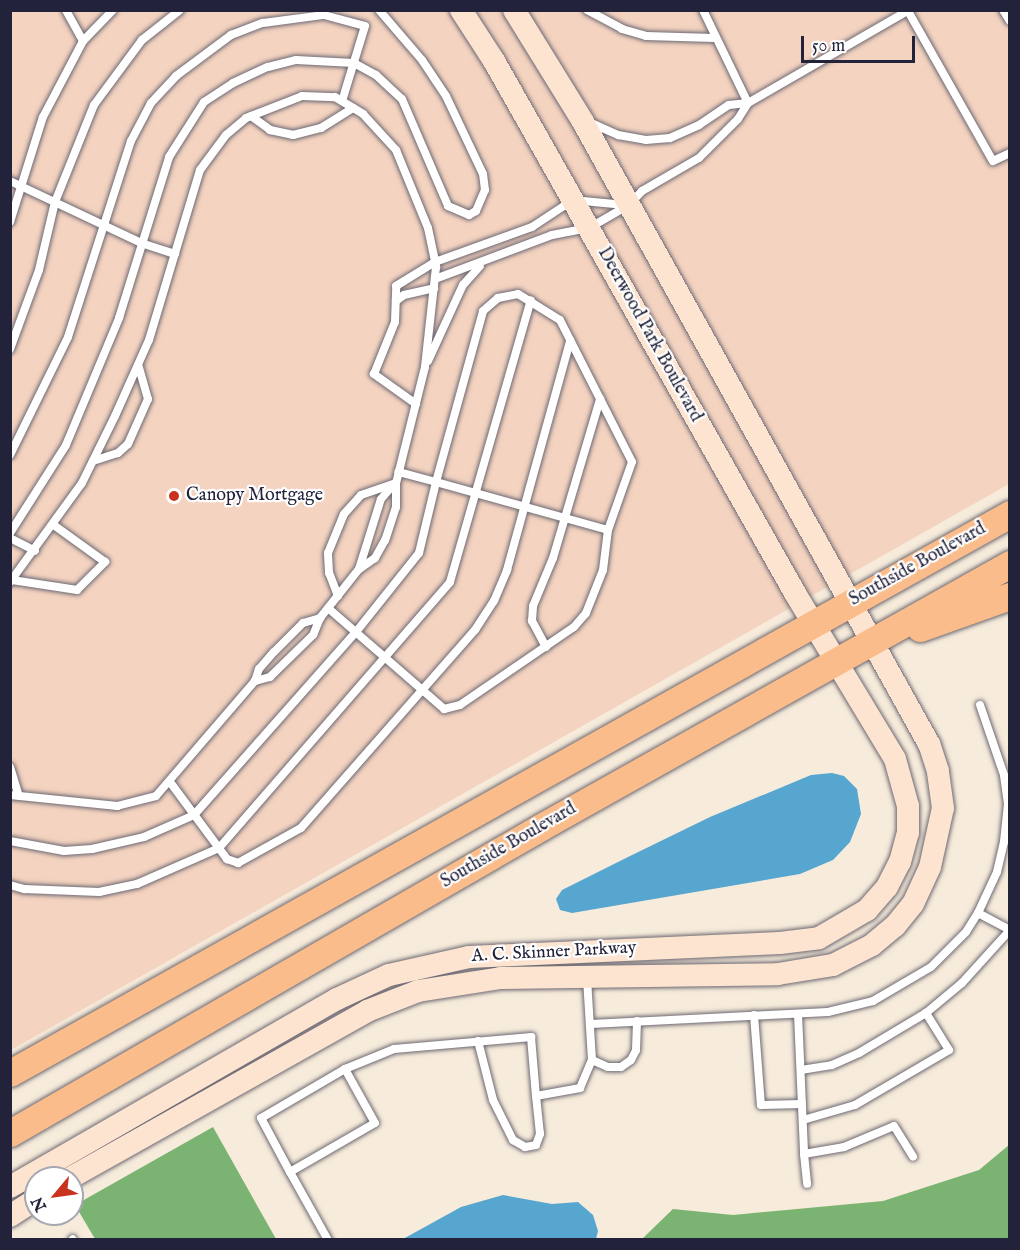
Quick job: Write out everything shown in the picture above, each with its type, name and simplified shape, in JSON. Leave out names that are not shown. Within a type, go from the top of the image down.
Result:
[{"type":"highway","name":"Southside Boulevard","points":[[10,1073],[1010,514]]},
{"type":"highway","name":"Southside Boulevard","points":[[10,1133],[1010,564]]},
{"type":"highway","points":[[873,641],[1010,596]]},
{"type":"main road","name":"Deerwood Park Boulevard","points":[[460,10],[494,61],[836,661]]},
{"type":"main road","points":[[514,10],[582,120],[873,641]]},
{"type":"main road","name":"A. C. Skinner Parkway","points":[[84,1170],[393,1000],[473,980],[813,970],[866,949],[903,917],[930,867],[941,829],[943,799],[929,744],[873,641]]},
{"type":"main road","name":"A. C. Skinner Parkway","points":[[10,1187],[338,999],[414,967],[497,955],[780,944],[819,938],[853,921],[874,903],[895,872],[908,833],[908,806],[895,759],[836,661]]},
{"type":"main road","points":[[10,1216],[24,1207]]},
{"type":"lane","points":[[66,10],[83,41]]},
{"type":"lane","points":[[10,222],[43,117],[83,41],[113,10]]},
{"type":"lane","points":[[10,350],[39,270],[56,202],[94,105],[142,40],[180,10]]},
{"type":"lane","points":[[10,533],[66,445],[119,318],[169,157],[204,102],[233,83],[268,67],[296,60],[354,63],[376,75],[402,99],[448,206],[469,215],[476,211],[485,190],[483,174],[446,96],[423,60],[379,10]]},
{"type":"lane","points":[[587,10],[622,29],[646,36],[714,38]]},
{"type":"lane","points":[[703,10],[714,38],[748,103]]},
{"type":"lane","points":[[1003,10],[1010,21]]},
{"type":"lane","points":[[582,120],[618,135],[645,140],[670,138],[699,125],[729,105],[748,103],[909,11],[993,161],[1010,153]]},
{"type":"lane","points":[[10,455],[68,337],[131,141],[152,104],[206,50],[263,23],[324,15],[365,26],[342,101]]},
{"type":"lane","points":[[11,581],[55,526],[93,461],[138,365],[200,170],[226,135],[251,116],[302,96],[335,97],[353,108],[396,150],[418,200],[435,262],[425,367],[398,472],[396,507],[385,540],[375,558],[359,569],[320,618],[314,635],[270,676],[255,681]]},
{"type":"lane","points":[[396,302],[404,295],[552,235],[589,228],[628,205],[642,190],[699,158],[738,119],[748,103]]},
{"type":"lane","points":[[251,116],[270,130],[293,135],[321,128],[353,108]]},
{"type":"lane","points":[[10,181],[141,243],[175,254]]},
{"type":"lane","points":[[416,404],[374,374],[395,322],[396,286],[435,262],[532,227],[573,200],[628,205]]},
{"type":"lane","points":[[425,367],[444,332],[463,285],[482,264]]},
{"type":"lane","points":[[10,841],[64,851],[92,849],[144,837],[194,815],[356,632],[418,553],[483,311],[498,298],[518,294],[560,320],[632,462],[608,530],[603,570],[586,613],[546,647],[460,705],[444,709],[423,690],[385,657],[356,632],[328,608]]},
{"type":"lane","points":[[10,885],[24,889],[99,892],[147,880],[219,848],[450,582],[531,300]]},
{"type":"lane","points":[[170,782],[227,859],[238,863],[301,828],[475,630],[494,601],[507,570],[570,341]]},
{"type":"lane","points":[[93,461],[118,453],[128,444],[148,399],[138,365]]},
{"type":"lane","points":[[546,647],[532,621],[533,606],[542,589],[565,518],[600,399]]},
{"type":"lane","points":[[398,472],[608,530]]},
{"type":"lane","points":[[359,569],[381,499],[396,483]]},
{"type":"lane","points":[[338,596],[329,573],[328,554],[344,514],[361,495],[396,483]]},
{"type":"lane","points":[[11,581],[77,590],[105,562],[55,526]]},
{"type":"lane","points":[[10,538],[35,551]]},
{"type":"lane","points":[[10,767],[15,795],[117,806],[156,796],[255,681],[258,669],[303,623],[320,618]]},
{"type":"lane","points":[[591,1024],[798,1014],[851,1008],[896,991],[948,952],[978,913],[997,872],[1008,827],[1007,774],[981,705]]},
{"type":"lane","points":[[801,1070],[832,1065],[859,1053],[926,1014],[962,984],[1010,930],[978,913]]},
{"type":"lane","points":[[536,1096],[580,1088],[592,1060],[587,977]]},
{"type":"lane","points":[[798,1014],[807,1184]]},
{"type":"lane","points":[[803,1120],[855,1105],[949,1050],[926,1014]]},
{"type":"lane","points":[[754,1015],[761,1105],[802,1104]]},
{"type":"lane","points":[[592,1060],[614,1067],[631,1060],[636,1050],[637,1021]]},
{"type":"lane","points":[[328,1239],[261,1118],[345,1069],[394,1049],[478,1041],[531,1037],[540,1134],[536,1145],[525,1147],[513,1140],[493,1100],[478,1041]]},
{"type":"lane","points":[[290,1172],[375,1123],[345,1069]]},
{"type":"lane","points":[[804,1154],[844,1147],[894,1126],[912,1156]]},
{"type":"shaded area","points":[[11,11],[1009,11],[1009,484],[11,1050]]},
{"type":"green space","points":[[213,1127],[276,1239],[95,1239],[84,1220],[84,1200]]},
{"type":"green space","points":[[1009,1145],[1009,1239],[642,1239],[673,1209],[733,1215],[883,1201],[979,1170]]},
{"type":"water","points":[[832,773],[844,776],[857,789],[861,814],[850,842],[833,860],[800,874],[572,913],[560,910],[556,899],[562,890],[710,817],[811,775]]},
{"type":"water","points":[[503,1195],[552,1204],[578,1202],[593,1215],[598,1231],[596,1239],[403,1239],[461,1207]]},
{"type":"place","name":"Canopy Mortgage","points":[[174,496]]}]
